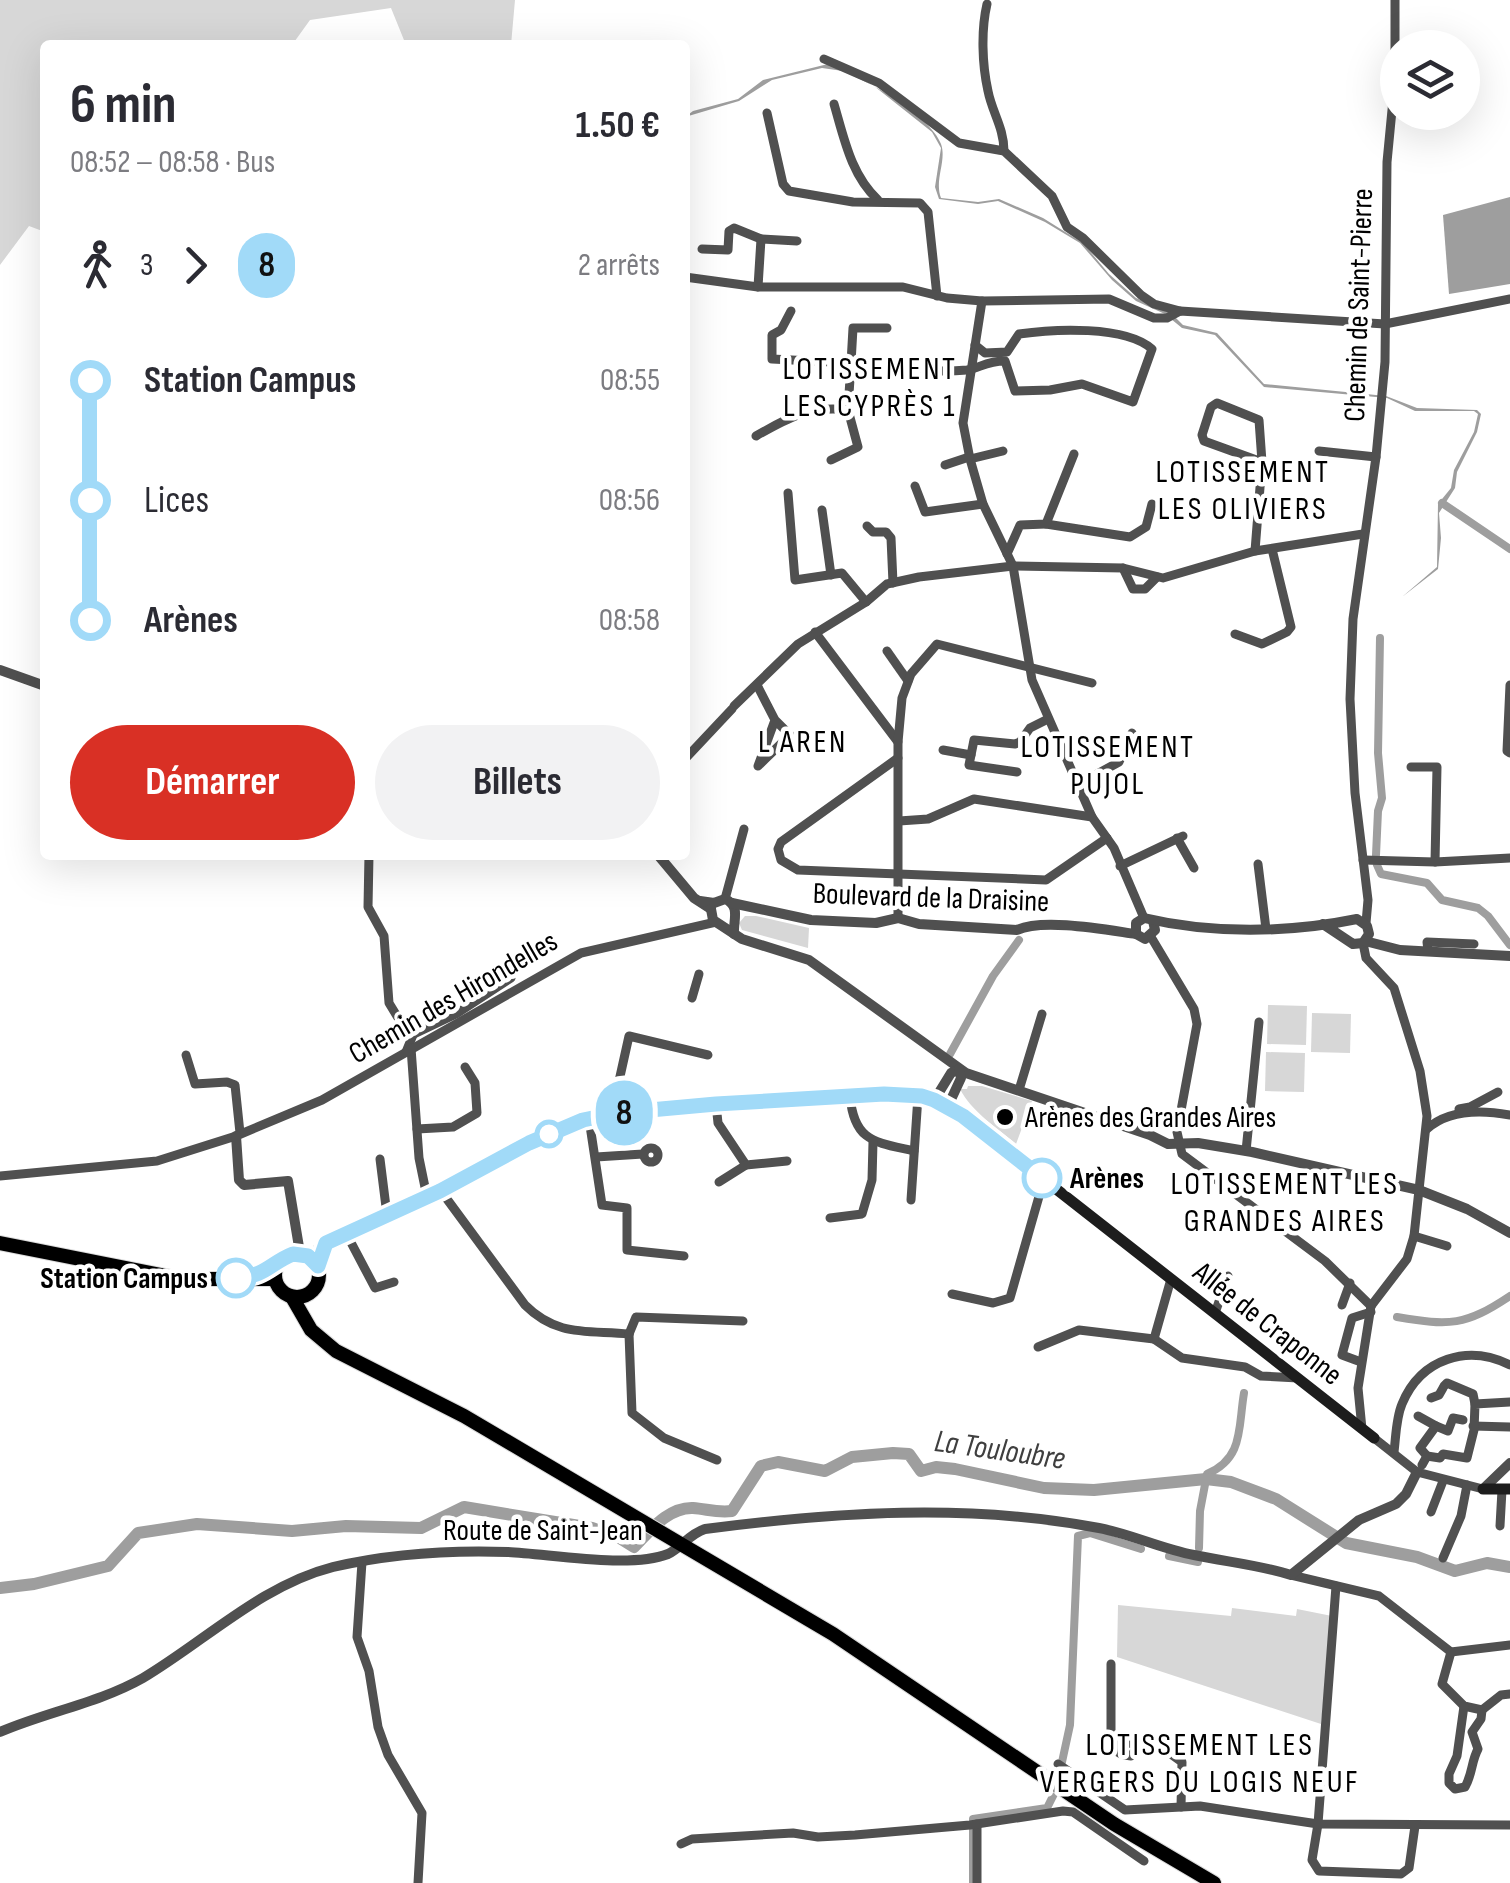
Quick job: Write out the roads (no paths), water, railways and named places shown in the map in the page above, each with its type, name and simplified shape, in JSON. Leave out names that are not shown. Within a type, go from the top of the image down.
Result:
[{"type":"main road","name":"Allée de Craponne","points":[[617,1111],[850,1096],[918,1096],[948,1106],[1374,1438]]},
{"type":"main road","points":[[529,1143],[617,1111]]},
{"type":"main road","points":[[298,1296],[281,1290],[276,1273],[286,1256],[309,1258],[326,1243],[440,1191],[560,1124],[617,1111]]},
{"type":"main road","points":[[0,1243],[198,1282],[276,1273]]},
{"type":"main road","points":[[298,1296],[319,1281],[309,1258]]},
{"type":"main road","points":[[298,1296],[302,1317],[323,1342],[348,1359],[464,1416],[681,1542],[910,1682],[1128,1832],[1214,1883]]},
{"type":"main road","points":[[1483,1488],[1506,1490]]},
{"type":"street","name":"Chemin de Saint-Pierre","points":[[1395,0],[1382,397],[1353,619],[1350,698],[1354,794],[1368,900],[1366,958],[1394,988],[1420,1071],[1427,1116],[1414,1236]]},
{"type":"street","points":[[986,4],[983,22],[988,90],[1002,131],[1004,152]]},
{"type":"street","points":[[824,58],[879,82],[959,143],[1004,152],[1052,196],[1067,227],[1084,238],[1146,300],[1175,314]]},
{"type":"street","points":[[834,104],[854,168],[878,200]]},
{"type":"street","points":[[767,113],[783,184],[789,191],[853,202],[920,203],[928,212],[937,296]]},
{"type":"street","points":[[702,249],[728,250],[729,231],[734,228],[761,239],[797,241]]},
{"type":"street","points":[[758,287],[761,239]]},
{"type":"street","points":[[690,278],[758,287],[904,287],[937,296],[982,301],[1109,299],[1154,318],[1175,314],[1385,324],[1510,300]]},
{"type":"street","points":[[982,301],[964,422],[969,458],[984,504],[1013,566],[1030,668],[1048,719],[1092,816],[1120,866],[1143,924],[1194,1009],[1197,1024],[1177,1132],[1178,1145],[1182,1154],[1350,1283],[1372,1309]]},
{"type":"street","points":[[791,311],[781,330],[772,335],[772,358],[882,368],[972,370],[984,361],[1006,357]]},
{"type":"street","points":[[831,460],[858,447],[848,410],[853,328],[887,328]]},
{"type":"street","points":[[1039,331],[1114,334],[1143,342],[1152,350],[1133,402],[1082,384],[1050,390],[1015,390],[1006,357],[1019,334],[1039,331]]},
{"type":"street","points":[[975,345],[984,353],[1006,357]]},
{"type":"street","points":[[1255,551],[1262,462],[1260,420],[1218,403],[1210,407],[1204,441],[1262,462]]},
{"type":"street","points":[[756,436],[778,423],[823,407],[848,410]]},
{"type":"street","points":[[944,465],[1003,451]]},
{"type":"street","points":[[1319,451],[1376,457]]},
{"type":"street","points":[[1046,524],[1074,454]]},
{"type":"street","points":[[916,486],[926,512],[984,504]]},
{"type":"street","points":[[788,493],[795,580],[842,573],[866,602]]},
{"type":"street","points":[[1007,554],[1020,525],[1046,524],[1130,537],[1146,527],[1152,504]]},
{"type":"street","points":[[822,510],[831,575]]},
{"type":"street","points":[[867,526],[868,530],[886,532],[891,538],[894,582]]},
{"type":"street","points":[[1122,568],[1133,589],[1144,589],[1157,578],[1255,551],[1363,534]]},
{"type":"street","points":[[1235,634],[1262,644],[1291,627],[1272,549]]},
{"type":"street","points":[[690,754],[798,644],[866,602],[887,584],[1013,566],[1122,568],[1157,578]]},
{"type":"street","points":[[815,632],[898,742]]},
{"type":"street","points":[[898,918],[898,742],[902,698],[908,681],[937,644],[1092,683]]},
{"type":"street","points":[[887,651],[908,681]]},
{"type":"street","points":[[0,670],[40,684]]},
{"type":"street","points":[[757,684],[775,720],[790,735],[758,766],[775,720]]},
{"type":"street","points":[[1510,689],[1510,752]]},
{"type":"street","points":[[1017,772],[969,766],[974,740],[1016,744],[1030,728],[1048,719]]},
{"type":"street","points":[[1078,785],[1119,762],[1132,734]]},
{"type":"street","points":[[943,750],[971,755]]},
{"type":"street","points":[[898,758],[781,842],[780,860],[798,870],[1046,880],[1107,838]]},
{"type":"street","points":[[1411,766],[1437,767],[1435,862]]},
{"type":"street","points":[[899,822],[928,820],[974,800],[1092,816]]},
{"type":"street","points":[[723,912],[744,829]]},
{"type":"street","points":[[1120,866],[1180,837],[1194,868]]},
{"type":"street","points":[[1363,860],[1510,858]]},
{"type":"street","points":[[369,860],[368,907],[384,936],[389,1003],[403,1026],[413,1028],[408,1050],[427,1197]]},
{"type":"street","points":[[662,860],[698,901],[723,912],[734,934],[809,960],[959,1069],[1178,1145],[1198,1143],[1246,1151],[1419,1190],[1510,1233]]},
{"type":"street","points":[[1258,864],[1266,929]]},
{"type":"street","points":[[1347,940],[1344,928],[1366,908]]},
{"type":"street","name":"Boulevard de la Draisine","points":[[723,912],[831,921],[876,923],[898,918],[919,924],[1116,931],[1143,924],[1266,929],[1351,920]]},
{"type":"street","name":"Chemin des Hirondelles","points":[[0,1176],[157,1161],[238,1135],[322,1100],[581,953],[723,912]]},
{"type":"street","points":[[1351,920],[1366,935],[1400,950],[1510,956]]},
{"type":"street","points":[[1323,924],[1347,940],[1366,935]]},
{"type":"street","name":"Chemin de Saint-Pierre","points":[[1347,940],[1364,962],[1376,969]]},
{"type":"street","points":[[1428,951],[1427,942],[1474,944]]},
{"type":"street","points":[[692,998],[698,974]]},
{"type":"street","points":[[414,1034],[456,1014],[510,978]]},
{"type":"street","points":[[1018,1090],[1042,1014]]},
{"type":"street","points":[[1246,1151],[1259,1022]]},
{"type":"street","points":[[617,1111],[615,1100],[629,1036],[708,1055]]},
{"type":"street","points":[[186,1055],[195,1084],[235,1085],[239,1180],[244,1185],[288,1181],[309,1258]]},
{"type":"street","points":[[418,1129],[453,1127],[478,1113],[475,1083],[466,1067]]},
{"type":"street","points":[[934,1100],[951,1073],[959,1069]]},
{"type":"street","points":[[948,1106],[961,1078],[959,1069]]},
{"type":"street","points":[[1427,1116],[1470,1107],[1498,1092]]},
{"type":"street","points":[[850,1096],[858,1130],[872,1142],[914,1151]]},
{"type":"street","points":[[911,1200],[918,1096]]},
{"type":"street","points":[[716,1104],[718,1123],[746,1165]]},
{"type":"street","points":[[1427,1129],[1450,1115],[1486,1112],[1510,1116]]},
{"type":"street","points":[[589,1119],[602,1205],[627,1208],[627,1250],[684,1256]]},
{"type":"street","points":[[830,1218],[862,1214],[872,1180],[872,1142]]},
{"type":"street","points":[[596,1157],[643,1154]]},
{"type":"street","points":[[380,1159],[387,1214]]},
{"type":"street","points":[[720,1182],[746,1165],[788,1162]]},
{"type":"street","points":[[952,1294],[993,1303],[1010,1298],[1044,1180]]},
{"type":"street","points":[[440,1191],[540,1321],[573,1331],[630,1334]]},
{"type":"street","points":[[346,1233],[375,1288],[394,1282]]},
{"type":"street","points":[[1362,1429],[1358,1388],[1372,1309],[1407,1259],[1414,1236],[1447,1246]]},
{"type":"street","points":[[1215,1313],[1228,1276]]},
{"type":"street","points":[[1154,1339],[1171,1279]]},
{"type":"street","points":[[1342,1304],[1350,1283]]},
{"type":"street","points":[[1361,1362],[1342,1355],[1352,1318],[1372,1309]]},
{"type":"street","points":[[717,1460],[664,1438],[632,1413],[630,1334],[636,1317],[743,1321]]},
{"type":"street","points":[[1038,1347],[1079,1330],[1154,1339],[1182,1358],[1245,1367],[1262,1376],[1298,1378]]},
{"type":"street","points":[[1394,1452],[1401,1405],[1413,1384],[1434,1367],[1456,1354],[1484,1355],[1510,1365]]},
{"type":"street","points":[[1421,1465],[1443,1454],[1466,1458],[1474,1404],[1473,1394],[1448,1383],[1439,1395],[1430,1398]]},
{"type":"street","points":[[1474,1404],[1510,1402]]},
{"type":"street","points":[[1418,1416],[1448,1431],[1453,1418],[1510,1427]]},
{"type":"street","points":[[1291,1575],[1359,1520],[1396,1504],[1406,1494],[1421,1465],[1420,1448],[1436,1426]]},
{"type":"street","name":"Allée de Craponne","points":[[1374,1438],[1421,1465]]},
{"type":"street","points":[[1421,1465],[1443,1480],[1483,1488],[1510,1464]]},
{"type":"street","points":[[1430,1512],[1443,1480]]},
{"type":"street","points":[[1443,1558],[1462,1516],[1467,1486]]},
{"type":"street","points":[[1500,1526],[1506,1490]]},
{"type":"street","name":"Route de Saint-Jean","points":[[0,1732],[116,1692],[269,1594],[330,1568],[362,1562],[432,1554],[506,1552],[593,1559],[645,1558],[670,1553],[693,1532],[705,1528],[850,1514],[980,1512],[1104,1528],[1178,1552],[1259,1565],[1291,1575]]},
{"type":"street","points":[[362,1562],[358,1637],[369,1672],[378,1728],[388,1755],[422,1814],[418,1883]]},
{"type":"street","points":[[1291,1575],[1379,1596],[1450,1652],[1510,1646]]},
{"type":"street","points":[[1336,1586],[1312,1860],[1319,1871],[1401,1874],[1408,1868],[1415,1826]]},
{"type":"street","points":[[1450,1652],[1442,1684],[1464,1706],[1482,1710],[1510,1694]]},
{"type":"street","points":[[1111,1664],[1110,1740],[1164,1748],[1182,1762],[1182,1807]]},
{"type":"street","points":[[1464,1706],[1457,1756],[1449,1774],[1449,1783],[1456,1789],[1465,1787],[1472,1774],[1471,1762],[1478,1749],[1472,1732],[1482,1710]]},
{"type":"street","points":[[1058,1764],[1125,1810],[1200,1806],[1318,1824],[1510,1825]]},
{"type":"street","points":[[682,1844],[692,1839],[793,1832],[818,1837],[972,1824],[1070,1811],[1144,1861]]},
{"type":"street","points":[[972,1824],[977,1883]]},
{"type":"waterway","points":[[1442,503],[1510,549]]},
{"type":"waterway","points":[[1376,855],[1382,798],[1378,753],[1380,638]]},
{"type":"waterway","points":[[1377,865],[1381,874],[1427,883],[1442,900],[1478,908],[1510,945]]},
{"type":"waterway","points":[[950,1054],[993,976],[1019,940]]},
{"type":"waterway","points":[[1397,1317],[1456,1321],[1481,1313],[1510,1296]]},
{"type":"waterway","points":[[1199,1548],[1207,1474],[1228,1460],[1233,1451],[1244,1393]]},
{"type":"waterway","name":"La Touloubre","points":[[0,1588],[108,1566],[138,1533],[197,1524],[292,1531],[346,1526],[421,1528],[464,1507],[592,1528],[634,1547],[675,1511],[732,1511],[761,1466],[778,1462],[825,1471],[852,1457],[893,1453],[909,1454],[921,1471],[936,1467],[955,1469],[1044,1488],[1094,1490],[1206,1479],[1231,1482],[1276,1499],[1346,1543],[1417,1557],[1455,1571],[1487,1563],[1510,1567]]},
{"type":"waterway","points":[[1062,1762],[1070,1725],[1078,1536],[1090,1533],[1141,1549]]},
{"type":"waterway","points":[[1169,1556],[1198,1562]]},
{"type":"waterway","points":[[973,1883],[973,1819],[1047,1808],[1054,1794]]},
{"type":"place","name":"Arènes des Grandes Aires","points":[[1005,1117]]},
{"type":"place","name":"Arènes","points":[[1042,1178]]},
{"type":"place","name":"Station Campus","points":[[236,1278]]},
{"type":"district","name":"LOTISSEMENT LES CYPRÈS 1","points":[[870,386]]},
{"type":"district","name":"LOTISSEMENT LES OLIVIERS","points":[[1243,490]]},
{"type":"district","name":"L AREN","points":[[803,741]]},
{"type":"district","name":"LOTISSEMENT PUJOL","points":[[1108,764]]},
{"type":"district","name":"LOTISSEMENT LES GRANDES AIRES","points":[[1285,1202]]},
{"type":"district","name":"LOTISSEMENT LES VERGERS DU LOGIS NEUF","points":[[1200,1762]]}]
